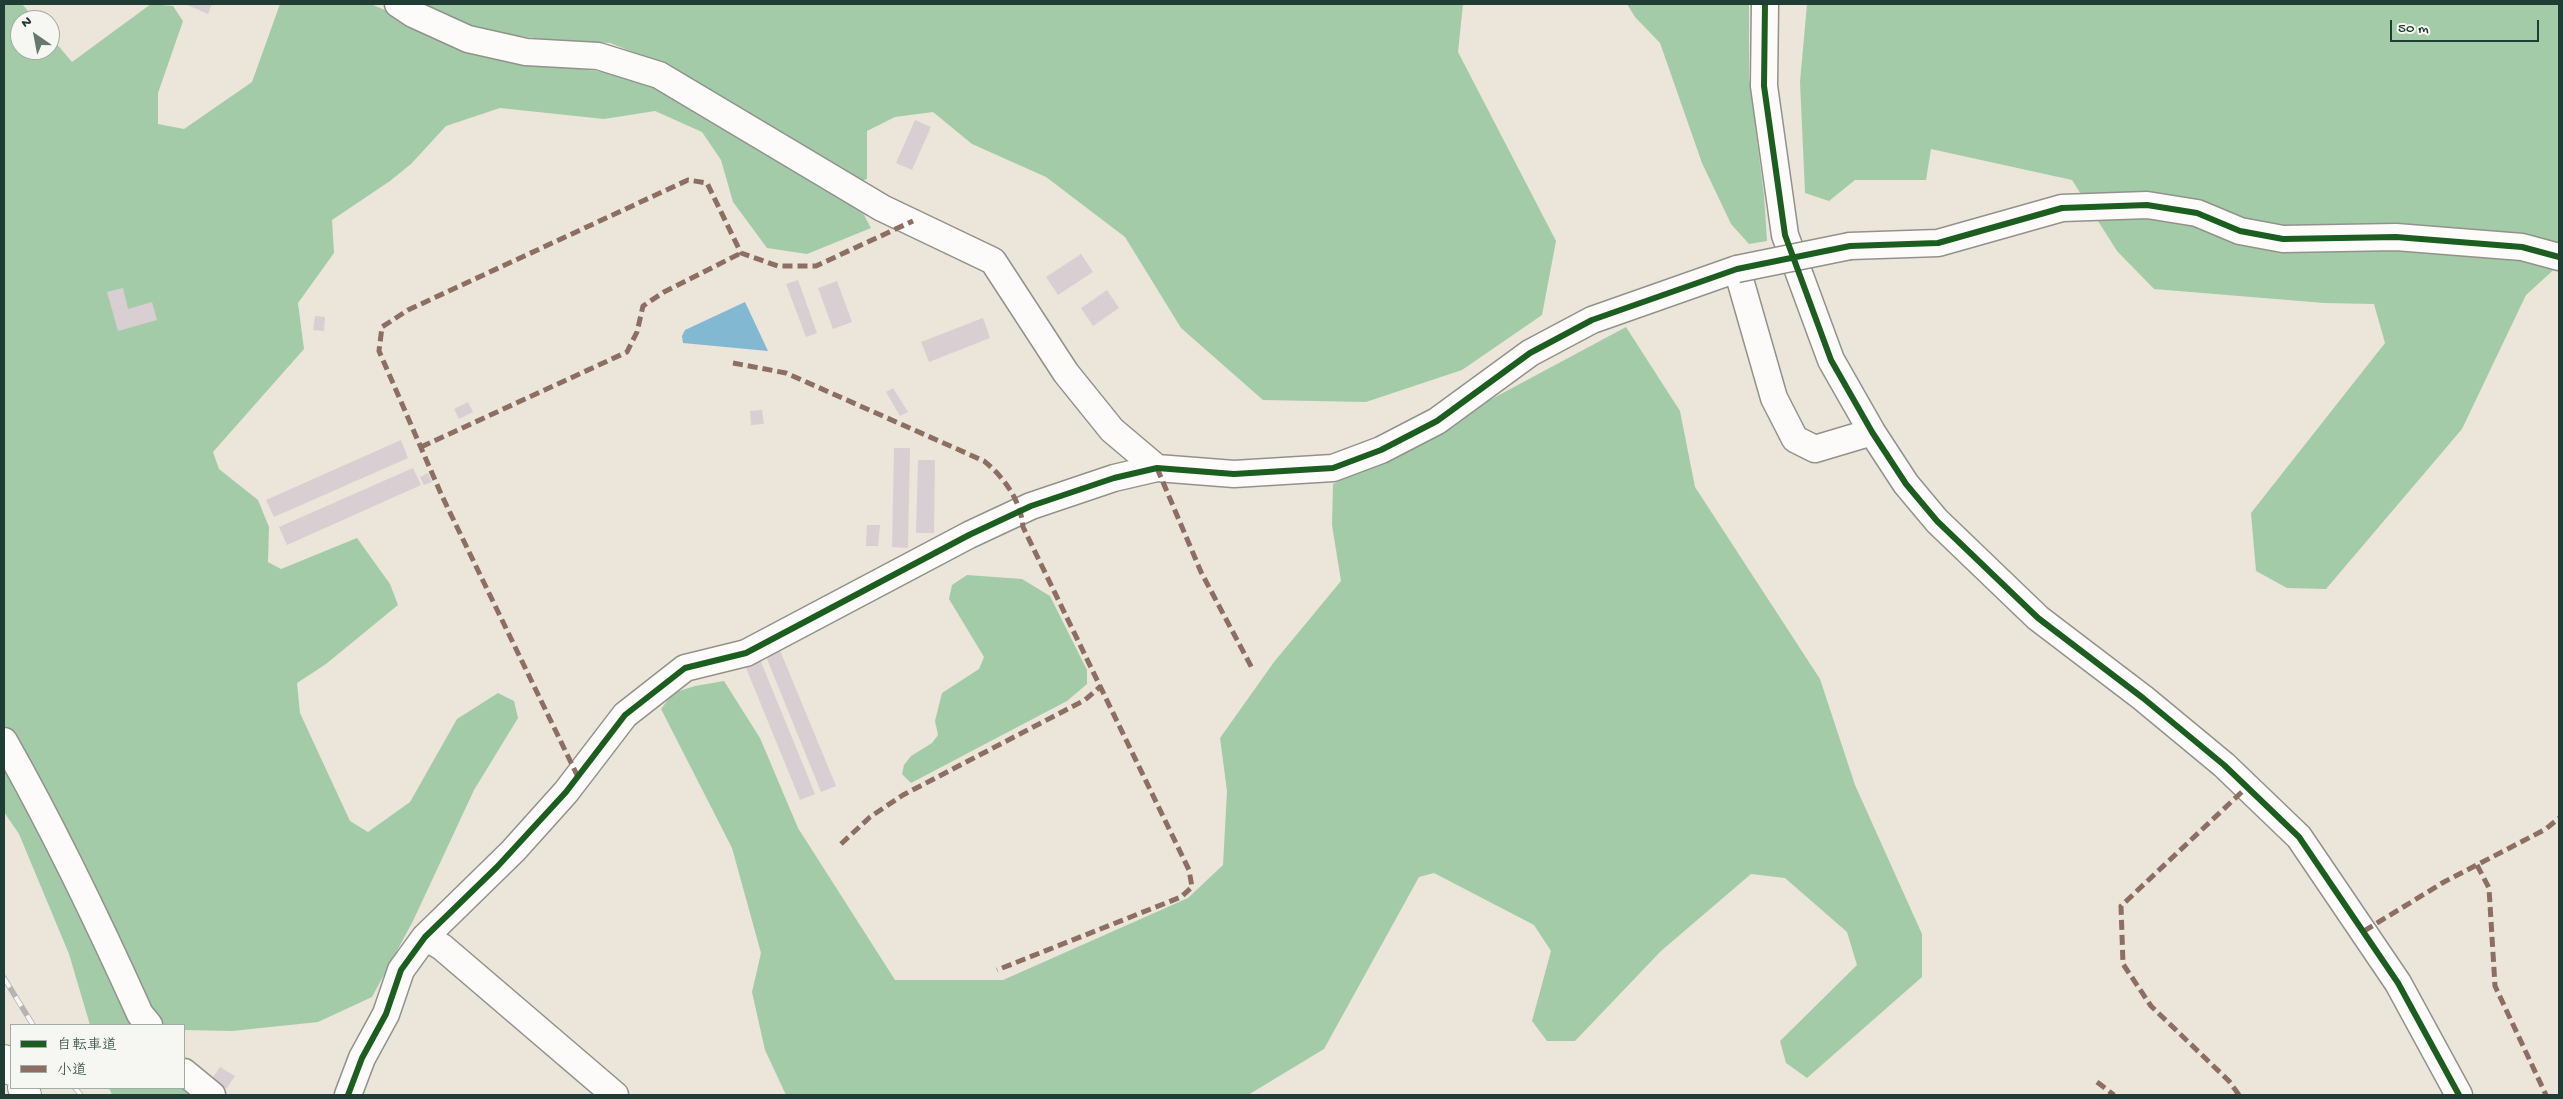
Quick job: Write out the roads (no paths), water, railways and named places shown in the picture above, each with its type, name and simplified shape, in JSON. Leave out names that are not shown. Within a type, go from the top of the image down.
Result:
[{"type":"street","points":[[398,4],[413,14],[468,39],[526,52],[598,56],[659,75],[882,208],[992,261],[1066,374],[1112,430],[1157,468]]},
{"type":"street","points":[[1765,4],[1764,86],[1785,235],[1831,360],[1872,432],[1906,484],[1938,521],[2024,604],[2224,766],[2299,837],[2398,983],[2459,1095]]},
{"type":"street","points":[[348,1095],[362,1058],[386,1014],[401,970],[425,937],[513,851],[566,792],[625,715],[685,668],[746,653],[969,535],[1031,506],[1114,478],[1157,468],[1234,474],[1333,468],[1381,450],[1437,421],[1530,353],[1592,320],[1738,269],[1850,246],[1938,243],[2062,208],[2147,205],[2197,213],[2240,231],[2283,239],[2396,237],[2522,247],[2559,257]]},
{"type":"street","points":[[1738,269],[1774,398],[1795,440],[1815,449],[1872,432]]},
{"type":"street","points":[[4,741],[38,803],[99,924],[140,1014],[148,1024]]},
{"type":"street","points":[[425,937],[442,947],[604,1094]]},
{"type":"street","points":[[185,1073],[212,1095]]},
{"type":"water","points":[[745,302],[768,351],[683,343],[682,336],[685,330]]},
{"type":"railway","points":[[4,978],[32,1024]]},
{"type":"railway","points":[[76,1089],[81,1095]]}]
